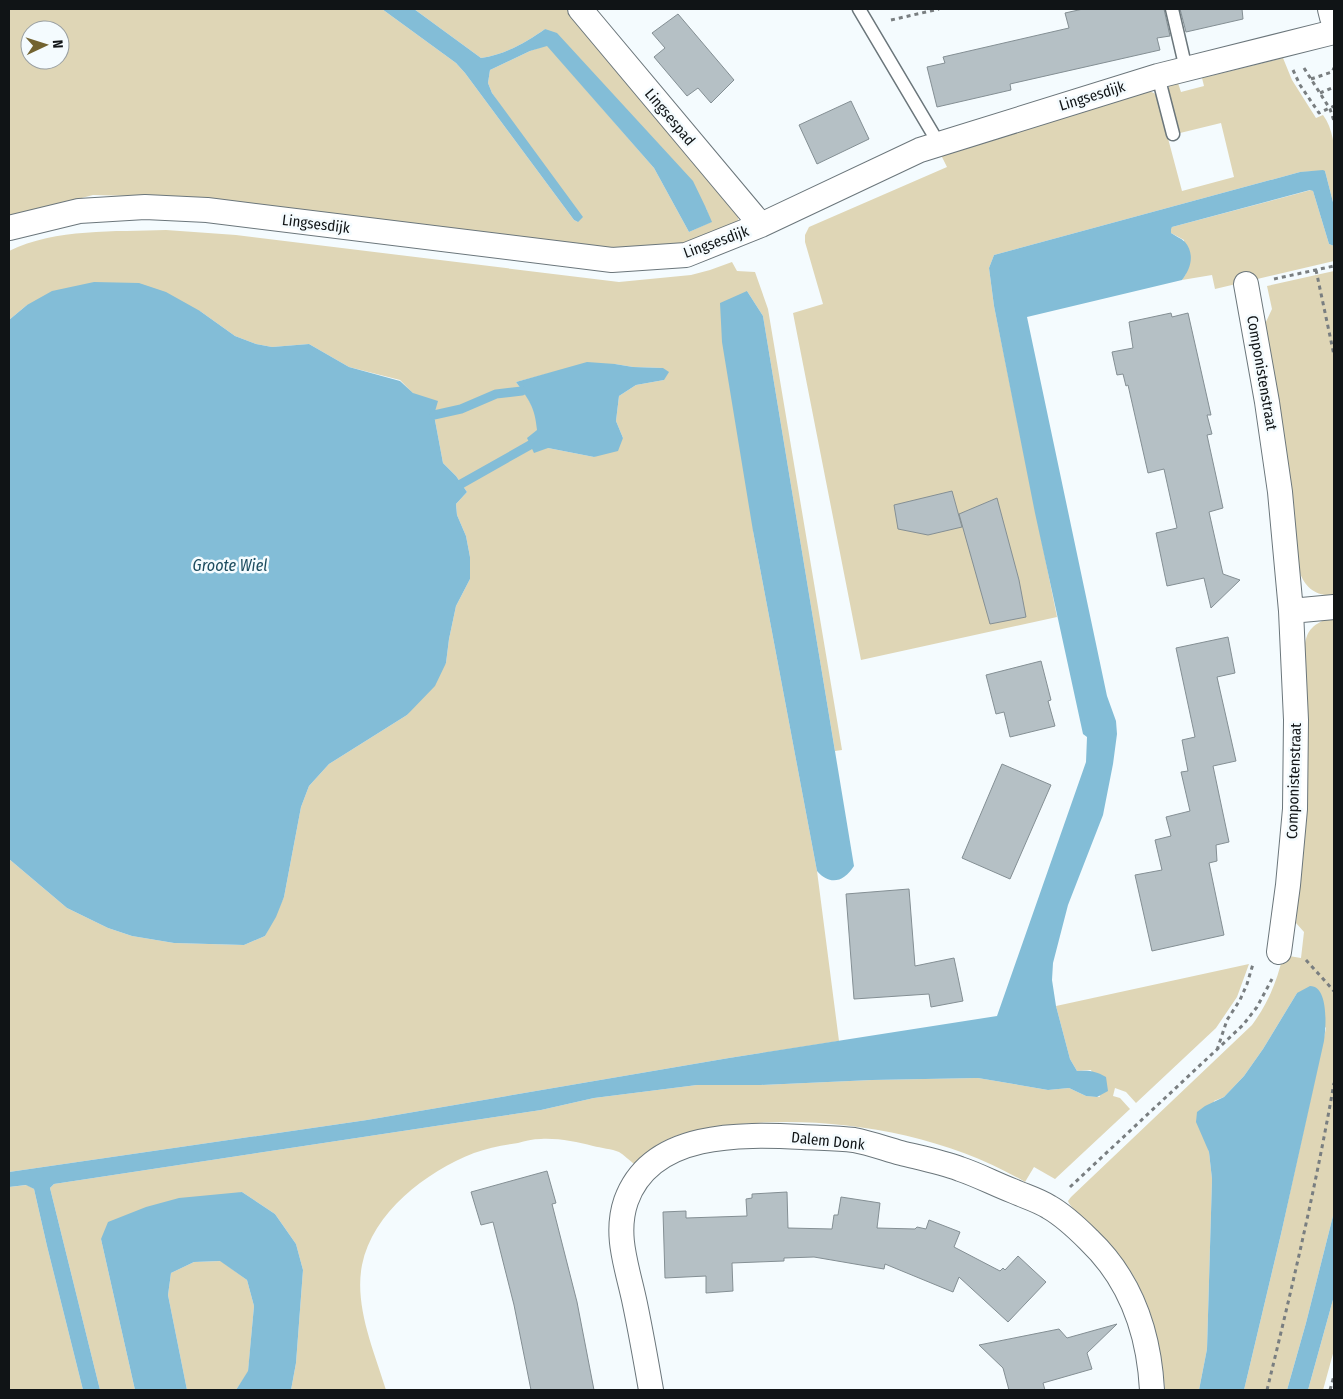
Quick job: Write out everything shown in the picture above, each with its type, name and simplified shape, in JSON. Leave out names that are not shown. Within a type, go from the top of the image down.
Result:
[{"type":"street","name":"Lingsespad","points":[[580,9],[761,225]]},
{"type":"street","points":[[1332,9],[1334,17]]},
{"type":"street","name":"Lingsesdijk","points":[[9,228],[79,211],[145,207],[207,210],[612,260],[686,255],[761,225],[920,150],[1158,76],[1334,32]]},
{"type":"street","name":"Componistenstraat","points":[[1246,284],[1267,402],[1280,492],[1291,610],[1296,720],[1295,809],[1288,886],[1280,943]]},
{"type":"street","points":[[1291,610],[1334,608]]},
{"type":"street","name":"Dalem Donk","points":[[651,1390],[621,1238],[621,1219],[633,1184],[645,1170],[671,1151],[708,1140],[759,1135],[855,1140],[961,1169],[1049,1207],[1089,1240],[1105,1258],[1127,1291],[1140,1319],[1146,1342],[1152,1390]]},
{"type":"lane","points":[[859,9],[939,144]]},
{"type":"lane","points":[[1172,9],[1186,69]]},
{"type":"lane","points":[[1158,76],[1173,134]]},
{"type":"path","points":[[868,25],[939,9]]},
{"type":"path","points":[[1283,45],[1290,65],[1300,84],[1319,113],[1334,106]]},
{"type":"path","points":[[1334,68],[1332,72],[1311,79],[1330,109],[1334,121]]},
{"type":"path","points":[[1320,93],[1334,86]]},
{"type":"path","points":[[1246,284],[1334,266]]},
{"type":"path","points":[[1316,270],[1334,355]]},
{"type":"path","points":[[1049,1207],[1243,1025],[1257,1007],[1272,978],[1280,943],[1334,991]]},
{"type":"path","points":[[1217,1050],[1227,1020],[1240,1000],[1247,984],[1255,958]]},
{"type":"path","points":[[1267,1390],[1299,1260],[1334,1083]]},
{"type":"path","points":[[1330,1390],[1334,1376]]},
{"type":"shaded area","points":[[9,9],[382,9],[456,63],[574,220],[578,222],[492,93],[488,83],[490,70],[547,45],[654,168],[689,232],[711,222],[706,208],[545,29],[515,47],[481,58],[414,9],[572,9],[739,217],[737,224],[700,242],[639,253],[171,197],[93,195],[9,217]]},
{"type":"shaded area","points":[[1283,58],[1292,80],[1316,118],[1323,115],[1332,135],[1335,159],[1334,206],[1325,171],[1300,172],[994,255],[989,268],[994,306],[1057,617],[861,660],[793,313],[823,304],[805,242],[805,235],[809,227],[947,167],[941,155],[1146,90],[1154,93],[1157,97],[1182,191],[1234,177],[1221,123],[1180,133],[1169,86],[1178,83],[1181,92],[1204,86],[1202,78]]},
{"type":"shaded area","points":[[1313,191],[1329,244],[1334,246],[1334,261],[1215,289],[1212,275],[1182,280],[1186,274],[1184,240],[1171,233],[1170,229],[1172,227]]},
{"type":"shaded area","points":[[166,230],[236,235],[619,282],[691,275],[732,262],[737,271],[755,272],[768,309],[842,750],[835,751],[763,316],[747,291],[753,531],[817,871],[839,1041],[367,1120],[9,1172],[9,859],[67,908],[108,928],[132,936],[174,943],[244,945],[265,936],[284,897],[301,807],[309,786],[329,764],[407,715],[446,663],[456,606],[470,579],[470,557],[466,536],[457,515],[456,504],[467,492],[456,476],[443,463],[434,415],[400,380],[349,367],[309,344],[272,347],[256,344],[235,336],[200,311],[27,305],[9,320],[9,251],[46,238],[66,235],[106,231]],"holes":[[[615,364],[663,368],[664,380],[636,385],[619,396],[616,421],[623,438],[594,457],[548,448],[538,430],[535,413],[528,398],[516,382],[550,373]]]},
{"type":"shaded area","points":[[1334,271],[1334,595],[1328,595],[1312,590],[1304,581],[1299,570],[1290,478],[1265,324],[1272,309],[1267,286]]},
{"type":"shaded area","points":[[1326,619],[1334,619],[1334,1212],[1287,1390],[1244,1390],[1281,1234],[1326,1028],[1297,993],[1244,1076],[1224,1097],[1214,1101],[1206,1142],[1212,1179],[1207,1349],[1199,1390],[1165,1390],[1160,1352],[1151,1314],[1135,1279],[1113,1248],[1075,1211],[1068,1201],[1252,1025],[1263,1009],[1271,992],[1283,955],[1301,958],[1304,932],[1296,923],[1301,865],[1304,651],[1309,631]]},
{"type":"shaded area","points":[[1249,964],[1237,997],[1216,1028],[1136,1103],[1126,1092],[1115,1088],[1113,1096],[1120,1098],[1130,1109],[1055,1179],[1034,1167],[1025,1182],[957,1150],[920,1139],[844,1125],[805,1122],[767,1122],[691,1131],[663,1141],[634,1164],[616,1151],[574,1142],[547,1139],[490,1148],[456,1161],[420,1183],[390,1211],[377,1228],[368,1246],[362,1265],[360,1281],[366,1328],[386,1390],[291,1390],[296,1363],[303,1270],[296,1244],[275,1214],[242,1192],[101,1239],[135,1390],[100,1390],[50,1188],[54,1184],[541,1110],[594,1098],[697,1085],[761,1085],[978,1078],[1048,1090],[1069,1088],[1086,1096],[1100,1097],[1091,1070],[1077,1071],[1070,1059],[1056,1006]]},
{"type":"shaded area","points":[[27,1185],[34,1189],[83,1390],[9,1390],[9,1187]]},
{"type":"shaded area","points":[[221,1261],[247,1280],[254,1306],[248,1372],[236,1390],[187,1390],[168,1295],[171,1273],[194,1262]]},
{"type":"shaded area","points":[[1334,1296],[1334,1350],[1323,1390],[1308,1390]]},
{"type":"water","points":[[382,9],[414,9],[481,58],[515,47],[545,29],[557,33],[693,181],[712,222],[689,232],[654,168],[547,46],[530,51],[490,70],[488,83],[492,93],[583,217],[578,222],[574,220],[456,63]]},
{"type":"water","points":[[1325,171],[1334,206],[1334,246],[1329,244],[1313,191],[1310,190],[1172,227],[1171,233],[1185,242],[1191,256],[1190,266],[1182,280],[1027,317],[1107,696],[1116,721],[1117,734],[1113,764],[1103,815],[1068,905],[1053,963],[1052,980],[1056,1006],[1070,1059],[1077,1071],[1092,1071],[1106,1077],[1108,1091],[1097,1097],[1086,1096],[1069,1088],[1048,1090],[978,1078],[761,1085],[697,1085],[594,1098],[541,1110],[54,1184],[50,1188],[100,1390],[83,1390],[34,1189],[26,1185],[9,1187],[9,1172],[367,1120],[729,1058],[997,1016],[1086,762],[1087,737],[1083,734],[1035,513],[994,306],[989,268],[994,255],[1300,172]]},
{"type":"water","name":"Groote Wiel","points":[[94,282],[139,283],[166,292],[200,311],[235,336],[256,344],[272,347],[309,344],[349,367],[400,381],[413,393],[438,401],[434,415],[443,463],[456,476],[467,492],[456,504],[457,515],[466,536],[470,557],[470,579],[456,606],[446,663],[435,686],[407,715],[329,764],[309,786],[301,807],[284,897],[276,917],[265,936],[244,945],[174,943],[132,936],[108,928],[67,908],[9,859],[9,320],[27,305],[52,291]]},
{"type":"water","points":[[747,291],[763,316],[854,866],[846,876],[837,880],[827,879],[817,871],[753,531],[722,342],[720,303]]},
{"type":"water","points":[[587,362],[663,368],[669,372],[664,380],[636,385],[619,396],[616,421],[623,438],[618,451],[594,457],[548,448],[534,453],[527,438],[537,430],[535,415],[528,399],[516,382]]},
{"type":"water","points":[[1310,986],[1316,988],[1323,1000],[1325,1009],[1324,1041],[1244,1390],[1199,1390],[1207,1349],[1212,1179],[1209,1152],[1196,1122],[1197,1112],[1224,1097],[1244,1076],[1297,993]]},
{"type":"water","points":[[242,1192],[275,1214],[296,1244],[303,1270],[296,1363],[291,1390],[236,1390],[248,1371],[254,1306],[247,1280],[220,1261],[194,1262],[171,1273],[168,1295],[187,1390],[135,1390],[101,1239],[108,1222],[146,1207],[179,1198]]},
{"type":"water","points":[[1334,1212],[1334,1296],[1308,1390],[1287,1390],[1306,1323]]},
{"type":"building","points":[[1083,9],[1164,9],[1170,36],[1157,38],[1160,50],[1010,84],[1011,90],[937,107],[927,67],[945,63],[943,57],[1069,28],[1065,13]]},
{"type":"building","points":[[1180,9],[1242,9],[1243,19],[1186,32]]},
{"type":"building","points":[[678,14],[734,80],[711,103],[698,88],[687,96],[654,57],[665,48],[652,33]]},
{"type":"building","points":[[851,101],[869,139],[817,164],[799,125]]},
{"type":"building","points":[[1171,313],[1172,317],[1188,313],[1211,415],[1207,415],[1212,434],[1207,435],[1223,508],[1209,512],[1223,574],[1240,580],[1211,608],[1204,578],[1167,586],[1156,533],[1177,528],[1164,469],[1148,473],[1128,385],[1126,386],[1123,374],[1117,375],[1112,352],[1133,348],[1129,322]]},
{"type":"building","points":[[952,491],[962,527],[928,535],[898,529],[894,505]]},
{"type":"building","points":[[997,498],[1019,580],[1026,617],[990,624],[959,514]]},
{"type":"building","points":[[1228,637],[1235,673],[1217,677],[1236,761],[1213,766],[1229,842],[1216,845],[1217,861],[1209,863],[1224,935],[1152,951],[1135,875],[1162,870],[1155,840],[1171,836],[1166,817],[1190,811],[1181,772],[1188,771],[1182,740],[1195,737],[1176,648]]},
{"type":"building","points":[[1041,661],[1051,700],[1048,701],[1055,726],[1010,737],[1004,712],[996,714],[986,675]]},
{"type":"building","points":[[1002,764],[1051,785],[1010,879],[962,858]]},
{"type":"building","points":[[909,889],[915,966],[954,958],[963,1001],[931,1007],[929,994],[854,999],[846,894]]},
{"type":"building","points":[[547,1171],[556,1203],[552,1204],[577,1302],[594,1390],[531,1390],[514,1305],[493,1222],[481,1225],[471,1192]]},
{"type":"building","points":[[787,1192],[788,1228],[832,1229],[834,1215],[838,1215],[841,1197],[880,1203],[877,1228],[915,1229],[917,1227],[926,1229],[929,1220],[960,1232],[954,1247],[1000,1271],[1003,1268],[1005,1270],[1018,1256],[1046,1282],[1008,1322],[959,1277],[953,1292],[885,1264],[884,1269],[814,1257],[784,1258],[784,1261],[732,1263],[733,1291],[706,1293],[706,1276],[665,1278],[663,1212],[686,1211],[686,1218],[747,1216],[746,1199],[752,1198],[752,1194]]},
{"type":"building","points":[[1117,1324],[1087,1353],[1092,1369],[1043,1383],[1045,1390],[1009,1390],[1003,1368],[979,1345],[1059,1329],[1067,1338]]},
{"type":"waterway","points":[[434,415],[461,409],[496,394],[522,391]]},
{"type":"waterway","points":[[461,484],[530,445]]}]
